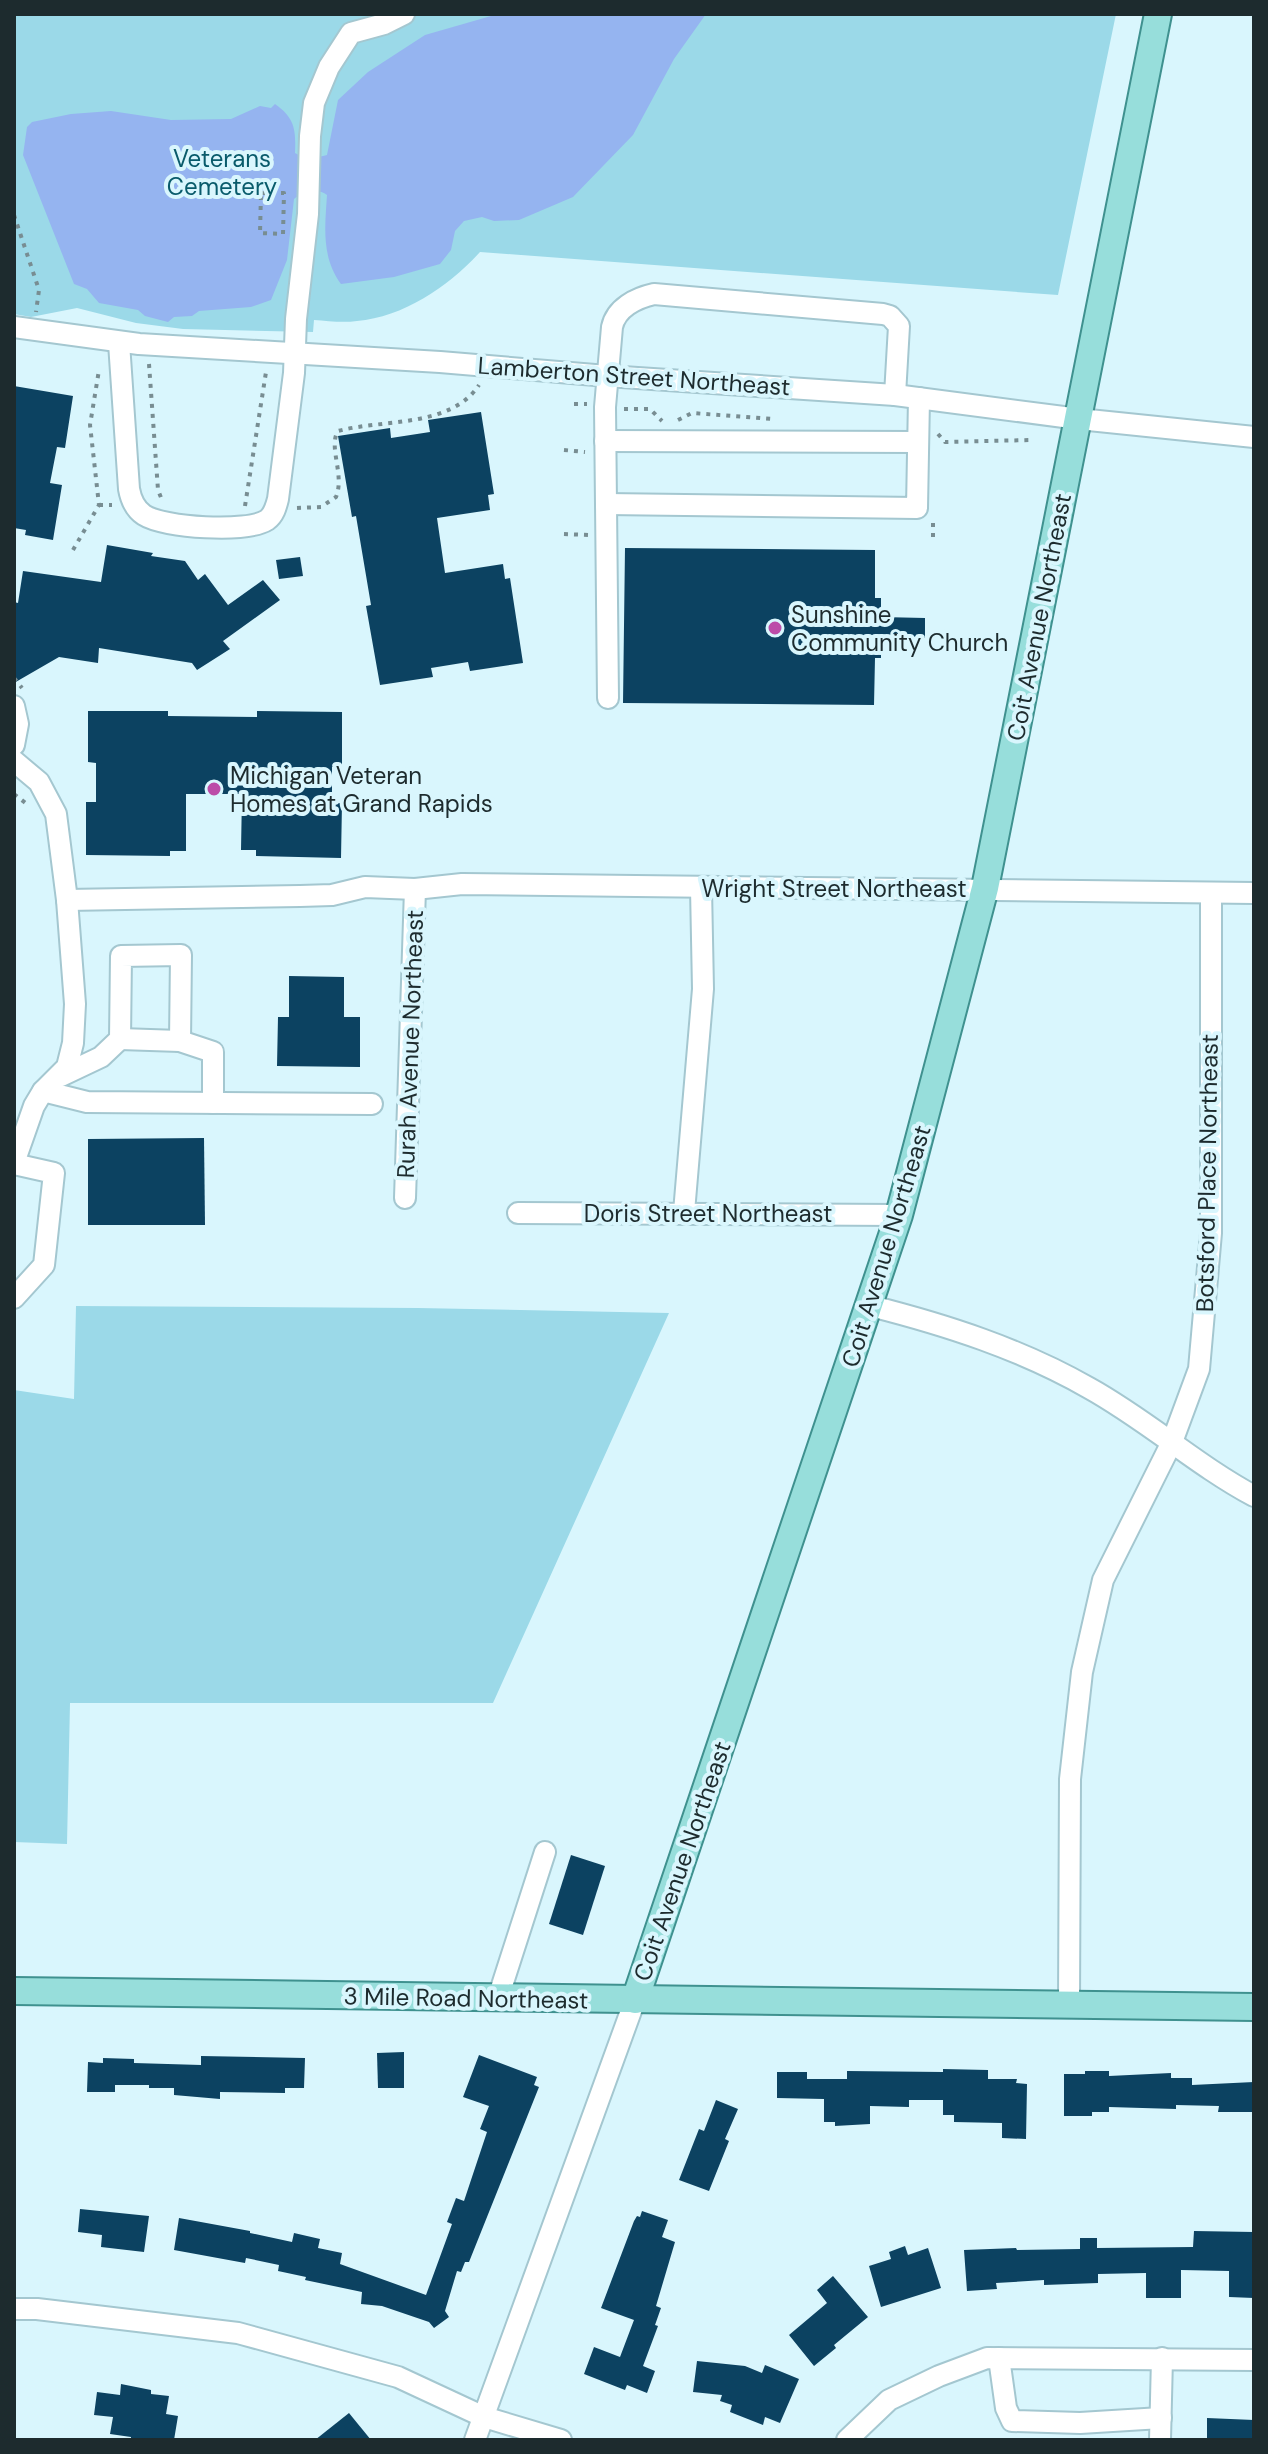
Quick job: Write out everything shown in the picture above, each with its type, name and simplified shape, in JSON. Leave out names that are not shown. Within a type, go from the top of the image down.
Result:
[{"type":"main road","name":"Coit Avenue Northeast","points":[[635,2000],[871,1306],[899,1215],[985,888],[1158,14]]},
{"type":"main road","name":"3 Mile Road Northeast","points":[[14,1991],[1254,2007]]},
{"type":"street","points":[[119,343],[131,499],[146,516],[189,525],[249,526],[273,515],[278,499],[294,373],[314,103],[329,67],[356,23],[384,24],[404,14]]},
{"type":"street","points":[[608,698],[605,441],[607,376],[616,315],[646,296],[663,294],[890,316],[896,320],[900,332],[895,395]]},
{"type":"street","name":"Lamberton Street Northeast","points":[[24,329],[119,343],[440,362],[895,395],[1079,419],[1254,437]]},
{"type":"street","points":[[606,504],[917,508],[919,398]]},
{"type":"street","points":[[605,441],[918,442]]},
{"type":"street","points":[[14,745],[18,696]]},
{"type":"street","points":[[14,761],[39,782],[56,814],[75,993],[71,1058],[61,1076]]},
{"type":"street","name":"Wright Street Northeast","points":[[67,900],[332,895],[365,887],[415,889],[462,884],[1254,893]]},
{"type":"street","points":[[684,1212],[703,989],[701,888]]},
{"type":"street","name":"Rurah Avenue Northeast","points":[[405,1198],[415,889]]},
{"type":"street","name":"Botsford Place Northeast","points":[[1069,2004],[1070,1779],[1082,1672],[1103,1580],[1172,1442],[1199,1369],[1211,1233],[1211,893]]},
{"type":"street","points":[[120,1039],[121,956],[181,955],[180,1041]]},
{"type":"street","points":[[14,1298],[44,1265],[54,1173],[14,1164],[29,1117],[43,1091],[61,1076],[101,1057],[120,1039],[180,1041],[213,1052],[213,1103]]},
{"type":"street","points":[[43,1091],[87,1102],[372,1104]]},
{"type":"street","name":"Doris Street Northeast","points":[[518,1213],[899,1215]]},
{"type":"street","points":[[871,1306],[936,1323],[1018,1352],[1090,1388],[1223,1480],[1254,1496]]},
{"type":"street","points":[[498,1998],[545,1852]]},
{"type":"street","name":"Coit Avenue Northeast","points":[[475,2440],[635,2000]]},
{"type":"street","points":[[14,2309],[37,2309],[238,2333],[398,2377],[484,2417],[561,2440]]},
{"type":"street","points":[[847,2440],[889,2400],[987,2358],[1254,2360]]},
{"type":"street","points":[[999,2358],[1006,2408],[1012,2421],[1080,2423],[1161,2418]]},
{"type":"street","points":[[1160,2440],[1162,2358]]},
{"type":"path","points":[[261,193],[284,193],[283,234],[260,233],[261,193]]},
{"type":"path","points":[[14,215],[39,290],[24,329]]},
{"type":"path","points":[[73,550],[99,505],[90,425],[101,360]]},
{"type":"path","points":[[149,364],[158,490],[167,506]]},
{"type":"path","points":[[244,508],[266,370]]},
{"type":"path","points":[[1017,440],[1031,440]]},
{"type":"path","points":[[14,678],[18,696]]},
{"type":"green space","name":"Veterans Cemetery","points":[[14,14],[1116,14],[1058,295],[480,252],[440,288],[408,306],[357,321],[314,320],[313,332],[183,329],[136,323],[77,308],[31,317],[14,314]]},
{"type":"green space","points":[[76,1306],[669,1313],[493,1703],[70,1703],[67,1844],[14,1842],[14,1390],[74,1399]]},
{"type":"shaded area","points":[[498,14],[706,14],[674,59],[633,135],[573,197],[519,220],[494,221],[482,217],[464,221],[455,231],[451,250],[440,264],[394,277],[341,284],[327,252],[327,195],[315,191],[294,199],[287,260],[271,300],[251,307],[199,311],[192,316],[174,317],[168,322],[145,316],[138,310],[99,303],[87,289],[74,284],[23,155],[27,127],[32,122],[71,114],[111,111],[171,120],[231,119],[260,106],[271,108],[275,104],[287,114],[293,125],[295,153],[306,157],[323,156],[327,155],[338,100],[368,72],[425,35]]},
{"type":"building","points":[[14,386],[73,396],[65,448],[57,447],[50,483],[62,485],[53,540],[25,535],[26,530],[14,528]]},
{"type":"building","points":[[481,412],[494,494],[488,495],[490,510],[437,518],[445,573],[503,564],[505,579],[510,578],[523,663],[470,671],[468,662],[431,668],[433,677],[380,685],[366,606],[371,605],[356,516],[352,517],[338,436],[390,428],[391,438],[430,432],[428,420]]},
{"type":"building","name":"Michigan Veteran Homes at Grand Rapids","points":[[107,545],[185,561],[198,580],[205,574],[228,605],[263,580],[280,600],[223,641],[230,649],[197,670],[192,663],[99,648],[98,663],[59,657],[14,683],[14,602],[18,603],[23,571],[101,582]]},
{"type":"building","name":"Sunshine Community Church","points":[[625,548],[875,550],[875,598],[881,598],[881,617],[925,618],[925,638],[881,638],[881,658],[875,658],[874,705],[623,703]]},
{"type":"building","points":[[300,557],[303,576],[279,579],[276,560]]},
{"type":"building","name":"Michigan Veteran Homes at Grand Rapids","points":[[88,711],[168,711],[168,716],[257,717],[257,711],[342,712],[342,767],[332,767],[332,803],[342,803],[341,858],[256,856],[256,850],[241,850],[242,794],[186,794],[186,851],[170,851],[170,856],[86,855],[86,802],[96,802],[96,763],[88,762]]},
{"type":"building","points":[[289,976],[344,977],[344,1017],[360,1017],[360,1067],[277,1066],[278,1017],[289,1017]]},
{"type":"building","points":[[204,1138],[205,1225],[88,1225],[88,1139]]},
{"type":"building","points":[[571,1855],[605,1866],[583,1935],[549,1924]]},
{"type":"building","points":[[404,2052],[404,2088],[378,2088],[377,2053]]},
{"type":"building","points":[[479,2055],[537,2077],[534,2085],[539,2087],[469,2262],[465,2262],[461,2272],[457,2271],[445,2311],[449,2317],[434,2328],[429,2322],[382,2306],[361,2304],[362,2292],[305,2280],[306,2277],[278,2271],[279,2265],[246,2258],[245,2263],[174,2250],[179,2218],[292,2242],[294,2233],[320,2239],[318,2248],[342,2253],[340,2264],[426,2295],[452,2224],[447,2222],[456,2198],[464,2201],[487,2132],[480,2129],[489,2106],[463,2097]]},
{"type":"building","points":[[201,2056],[305,2058],[304,2088],[285,2088],[285,2093],[220,2092],[220,2099],[174,2095],[174,2088],[149,2088],[149,2085],[115,2085],[115,2092],[87,2092],[88,2062],[103,2063],[103,2058],[134,2059],[134,2063],[201,2065]]},
{"type":"building","points":[[943,2069],[988,2070],[988,2079],[1017,2079],[1016,2083],[1027,2084],[1026,2139],[1002,2138],[1002,2123],[954,2122],[954,2115],[943,2115],[943,2100],[909,2100],[909,2107],[870,2106],[870,2124],[835,2126],[835,2122],[824,2122],[824,2099],[777,2098],[777,2072],[807,2072],[807,2079],[847,2079],[847,2071],[943,2072]]},
{"type":"building","points":[[1085,2071],[1109,2071],[1109,2076],[1171,2073],[1171,2078],[1192,2078],[1192,2085],[1254,2082],[1254,2112],[1218,2112],[1219,2106],[1176,2105],[1176,2109],[1109,2107],[1109,2112],[1092,2112],[1092,2116],[1064,2116],[1064,2074],[1085,2074]]},
{"type":"building","points":[[716,2100],[738,2109],[709,2191],[679,2180],[699,2129],[704,2131]]},
{"type":"building","points":[[80,2209],[149,2216],[144,2252],[101,2247],[102,2235],[78,2232]]},
{"type":"building","points":[[642,2211],[668,2220],[662,2237],[675,2242],[656,2306],[661,2308],[655,2325],[658,2326],[643,2366],[655,2371],[647,2393],[627,2385],[625,2390],[584,2374],[594,2347],[620,2357],[634,2320],[601,2308],[634,2221]]},
{"type":"building","points":[[1194,2231],[1254,2232],[1254,2298],[1229,2297],[1229,2271],[1181,2270],[1181,2298],[1146,2298],[1146,2273],[1098,2274],[1098,2283],[1044,2285],[1044,2280],[996,2283],[997,2289],[967,2291],[964,2250],[1080,2249],[1080,2238],[1097,2238],[1097,2248],[1193,2247]]},
{"type":"building","points":[[905,2246],[908,2255],[928,2248],[941,2288],[881,2307],[869,2266],[891,2259],[889,2252]]},
{"type":"building","points":[[833,2276],[868,2317],[814,2366],[789,2335],[827,2303],[817,2290]]},
{"type":"building","points":[[697,2361],[745,2366],[762,2373],[765,2365],[799,2379],[780,2423],[765,2417],[763,2425],[730,2412],[732,2405],[720,2401],[722,2395],[693,2392]]},
{"type":"building","points":[[121,2384],[151,2390],[151,2394],[169,2396],[166,2414],[178,2416],[174,2440],[131,2440],[131,2437],[110,2434],[113,2417],[94,2415],[97,2392],[120,2395]]},
{"type":"building","points":[[349,2413],[371,2440],[315,2440]]},
{"type":"building","points":[[1207,2418],[1254,2420],[1254,2440],[1207,2440]]},
{"type":"place","name":"Sunshine Community Church","points":[[775,628]]},
{"type":"place","name":"Michigan Veteran Homes at Grand Rapids","points":[[214,789]]}]
